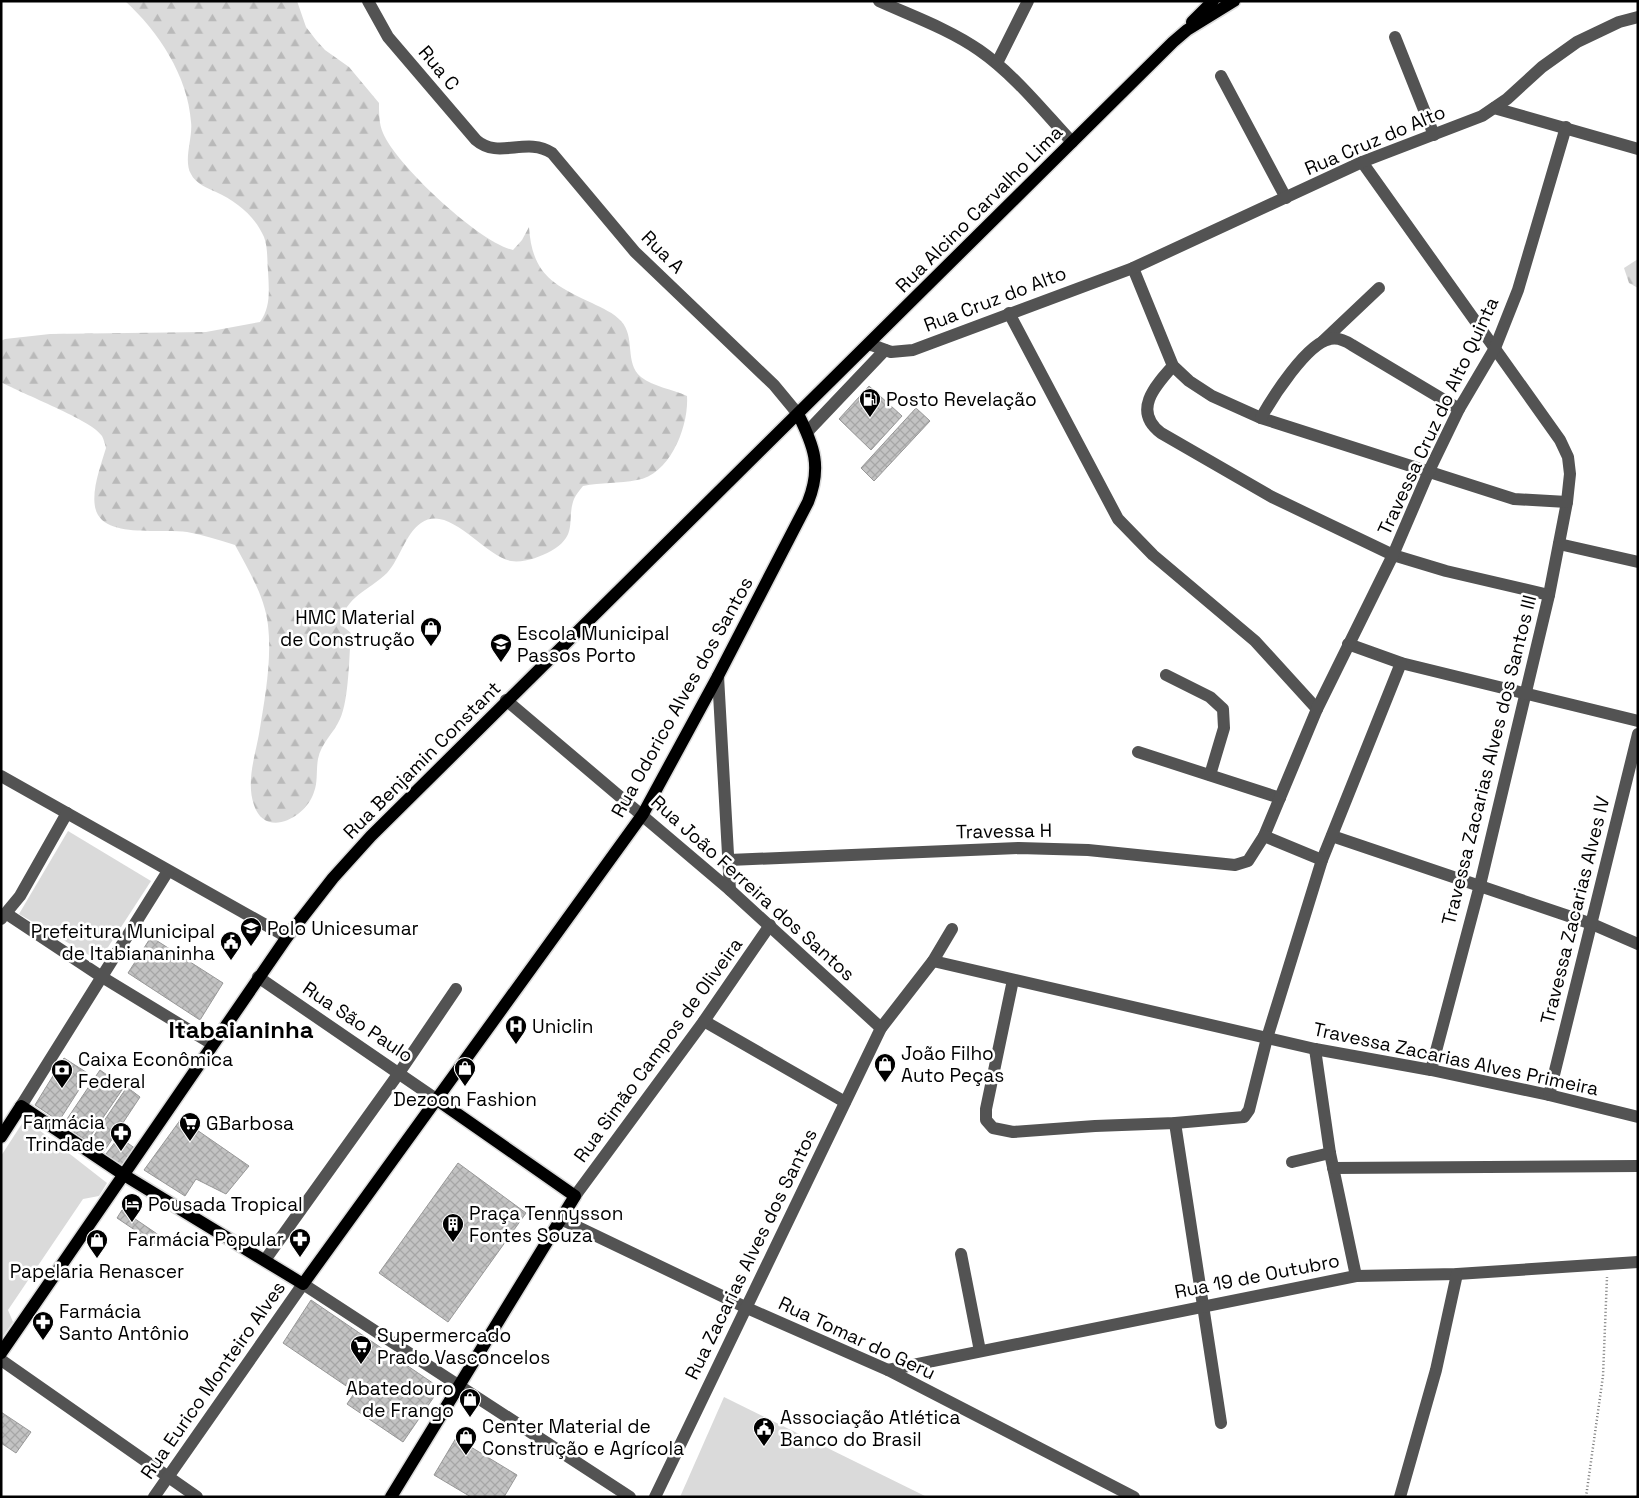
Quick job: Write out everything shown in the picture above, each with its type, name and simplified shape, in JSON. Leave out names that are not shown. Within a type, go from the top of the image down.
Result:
[{"type":"main road","name":"Rua Alcino Carvalho Lima","points":[[798,414],[1186,30],[1198,14],[1213,1]]},
{"type":"main road","name":"Rua Alcino Carvalho Lima","points":[[1186,30],[1234,1]]},
{"type":"main road","name":"Rua Odorico Alves dos Santos","points":[[436,1099],[642,814],[718,676],[814,487],[815,458],[807,432],[798,414]]},
{"type":"main road","name":"Rua Benjamin Constant","points":[[1,1353],[258,977],[333,878],[371,836],[506,700],[798,414]]},
{"type":"main road","points":[[1,1137],[21,1106],[124,1175],[303,1284],[436,1099],[576,1196],[391,1497]]},
{"type":"street","name":"Rua C","points":[[368,1],[388,38],[476,140],[492,148]]},
{"type":"street","points":[[879,1],[957,37],[997,63],[1072,142]]},
{"type":"street","points":[[997,63],[1028,1]]},
{"type":"street","name":"Rua Cruz do Alto","points":[[869,344],[901,353],[913,350],[1133,268],[1362,162],[1475,118],[1494,108],[1542,67],[1577,42],[1619,22],[1638,17]]},
{"type":"street","points":[[1395,37],[1434,135]]},
{"type":"street","points":[[1221,76],[1286,198]]},
{"type":"street","points":[[1494,108],[1638,149]]},
{"type":"street","name":"Travessa Cruz do Alto Quinta","points":[[1280,798],[1317,709],[1393,555],[1429,471],[1459,410],[1494,348],[1518,290],[1566,127]]},
{"type":"street","name":"Rua A","points":[[492,148],[538,146],[552,153],[635,252],[774,385],[798,414]]},
{"type":"street","points":[[1362,162],[1494,348]]},
{"type":"street","points":[[1133,268],[1173,366],[1189,381],[1212,396],[1261,418],[1514,499],[1567,502]]},
{"type":"street","points":[[1261,418],[1287,377],[1379,288]]},
{"type":"street","points":[[1009,313],[1118,518],[1153,556],[1255,641],[1317,709]]},
{"type":"street","points":[[1323,341],[1329,338],[1344,340],[1459,410]]},
{"type":"street","name":"Travessa Zacarias Alves dos Santos III","points":[[1431,1070],[1480,885],[1549,595],[1567,502],[1570,474],[1568,457],[1560,440],[1494,348]]},
{"type":"street","points":[[807,432],[885,350]]},
{"type":"street","points":[[1173,366],[1158,383],[1149,399],[1148,415],[1154,428],[1272,497],[1393,555],[1446,571],[1549,595]]},
{"type":"street","points":[[1559,544],[1638,562]]},
{"type":"street","points":[[1348,644],[1401,662],[1638,721]]},
{"type":"street","points":[[1013,980],[986,1108],[986,1120],[993,1128],[1008,1132],[1175,1123],[1239,1118],[1247,1114],[1267,1038],[1322,860],[1401,662]]},
{"type":"street","points":[[1166,675],[1210,697],[1223,709],[1224,728],[1210,775]]},
{"type":"street","points":[[718,676],[730,890]]},
{"type":"street","name":"Rua João Ferreira dos Santos","points":[[506,700],[730,890],[881,1028]]},
{"type":"street","name":"Travessa Zacarias Alves IV","points":[[1549,1095],[1638,734]]},
{"type":"street","points":[[1138,752],[1280,798]]},
{"type":"street","points":[[1,776],[287,937]]},
{"type":"street","name":"Travessa H","points":[[729,860],[1019,848],[1088,850],[1235,865],[1248,861],[1264,836],[1280,798]]},
{"type":"street","points":[[67,813],[20,896],[4,916],[212,1044]]},
{"type":"street","points":[[1264,836],[1322,860]]},
{"type":"street","points":[[1332,836],[1592,924],[1638,944]]},
{"type":"street","points":[[21,1106],[168,871]]},
{"type":"street","name":"Rua Simão Campos de Oliveira","points":[[576,1196],[704,1021],[770,925]]},
{"type":"street","name":"Rua Zacarias Alves dos Santos","points":[[655,1497],[881,1028],[934,961],[952,929]]},
{"type":"street","name":"Travessa Zacarias Alves Primeira","points":[[934,961],[1315,1049],[1431,1070],[1549,1095],[1638,1117]]},
{"type":"street","name":"Rua São Paulo","points":[[258,977],[436,1099]]},
{"type":"street","points":[[265,1260],[399,1073],[456,989]]},
{"type":"street","points":[[704,1021],[845,1102]]},
{"type":"street","points":[[1315,1049],[1330,1153],[1356,1276]]},
{"type":"street","points":[[1175,1123],[1221,1423]]},
{"type":"street","points":[[1292,1162],[1330,1153]]},
{"type":"street","points":[[1334,1168],[1638,1166]]},
{"type":"street","name":"Rua Tomar do Geru","points":[[561,1219],[747,1308],[888,1370],[1134,1497]]},
{"type":"street","points":[[961,1254],[980,1352]]},
{"type":"street","name":"Rua 19 de Outubro","points":[[888,1370],[1356,1276],[1457,1274],[1638,1262]]},
{"type":"street","points":[[1400,1497],[1436,1370],[1457,1274]]},
{"type":"street","points":[[303,1284],[630,1497]]},
{"type":"street","name":"Rua Eurico Monteiro Alves","points":[[154,1497],[303,1284]]},
{"type":"street","points":[[1,1360],[197,1497]]},
{"type":"path","points":[[1586,1497],[1603,1376],[1607,1265]]},
{"type":"green space","points":[[125,1],[297,1],[306,27],[316,40],[325,50],[349,67],[379,103],[380,122],[383,133],[404,164],[421,182],[461,218],[498,244],[513,250],[522,240],[529,227],[535,256],[547,276],[566,290],[608,311],[621,321],[628,335],[633,365],[641,377],[687,396],[685,421],[681,434],[668,459],[649,476],[637,480],[583,486],[574,499],[570,527],[565,539],[560,545],[547,553],[526,560],[511,561],[489,550],[455,525],[443,520],[432,519],[421,523],[415,528],[392,567],[380,579],[352,600],[343,615],[340,624],[351,633],[347,690],[343,711],[320,753],[317,763],[315,788],[310,801],[294,817],[276,823],[267,821],[259,815],[254,805],[251,787],[252,769],[266,693],[268,625],[260,594],[235,545],[187,532],[139,531],[115,527],[105,522],[98,515],[94,500],[96,482],[106,448],[102,436],[85,422],[1,382],[1,341],[5,339],[50,334],[206,332],[260,322],[266,310],[269,285],[267,250],[264,237],[256,222],[244,210],[231,200],[202,185],[193,177],[188,162],[191,128],[189,105],[178,71],[160,40]]},
{"type":"green space","points":[[1638,259],[1638,288],[1629,283],[1624,268]]},
{"type":"green space","points":[[68,831],[151,881],[99,961],[19,914]]},
{"type":"green space","points":[[25,1119],[107,1183],[99,1196],[83,1199],[8,1310],[13,1322],[1,1339],[1,1156]]},
{"type":"green space","name":"Associação Atlética Banco do Brasil","points":[[724,1397],[927,1497],[680,1497]]},
{"type":"building","name":"Posto Revelação","points":[[869,386],[902,416],[871,450],[839,419]]},
{"type":"building","points":[[916,408],[930,421],[874,481],[861,468]]},
{"type":"building","points":[[151,937],[223,983],[200,1020],[128,973]]},
{"type":"building","name":"Caixa Econômica Federal","points":[[64,1058],[89,1074],[59,1121],[35,1105]]},
{"type":"building","points":[[100,1070],[124,1087],[87,1141],[63,1125]]},
{"type":"building","points":[[127,1087],[140,1097],[103,1153],[89,1143]]},
{"type":"building","name":"GBarbosa","points":[[181,1119],[249,1166],[226,1194],[196,1179],[185,1196],[144,1170]]},
{"type":"building","name":"Farmácia Trindade","points":[[119,1137],[136,1149],[123,1167],[106,1154]]},
{"type":"building","name":"Praça Tennysson Fontes Souza","points":[[458,1163],[526,1213],[448,1322],[379,1273]]},
{"type":"building","points":[[122,1210],[166,1240],[160,1247],[117,1218]]},
{"type":"building","name":"Supermercado Prado Vasconcelos","points":[[311,1300],[440,1388],[403,1442],[347,1404],[355,1392],[283,1343]]},
{"type":"building","points":[[1,1412],[31,1432],[16,1453],[1,1443]]},
{"type":"building","name":"Center Material de Construção e Agrícola","points":[[456,1438],[517,1475],[504,1497],[471,1497],[434,1475]]},
{"type":"place","name":"Posto Revelação","points":[[870,418]]},
{"type":"place","name":"HMC Material de Construção","points":[[431,647]]},
{"type":"place","name":"Escola Municipal Passos Porto","points":[[501,663]]},
{"type":"place","name":"Polo Unicesumar","points":[[251,947]]},
{"type":"place","name":"Prefeitura Municipal de Itabiananinha","points":[[231,961]]},
{"type":"place","name":"Uniclin","points":[[516,1045]]},
{"type":"place","name":"João Filho Auto Peças","points":[[885,1083]]},
{"type":"place","name":"Dezoon Fashion","points":[[465,1087]]},
{"type":"place","name":"Caixa Econômica Federal","points":[[62,1089]]},
{"type":"place","name":"GBarbosa","points":[[190,1142]]},
{"type":"place","name":"Farmácia Trindade","points":[[121,1152]]},
{"type":"place","name":"Pousada Tropical","points":[[132,1223]]},
{"type":"place","name":"Praça Tennysson Fontes Souza","points":[[453,1243]]},
{"type":"place","name":"Farmácia Popular","points":[[300,1258]]},
{"type":"place","name":"Papelaria Renascer","points":[[97,1259]]},
{"type":"place","name":"Farmácia Santo Antônio","points":[[43,1341]]},
{"type":"place","name":"Supermercado Prado Vasconcelos","points":[[361,1365]]},
{"type":"place","name":"Abatedouro de Frango","points":[[470,1418]]},
{"type":"place","name":"Associação Atlética Banco do Brasil","points":[[764,1447]]},
{"type":"place","name":"Center Material de Construção e Agrícola","points":[[466,1456]]},
{"type":"district","name":"Itabaianinha","points":[[241,1029]]}]
